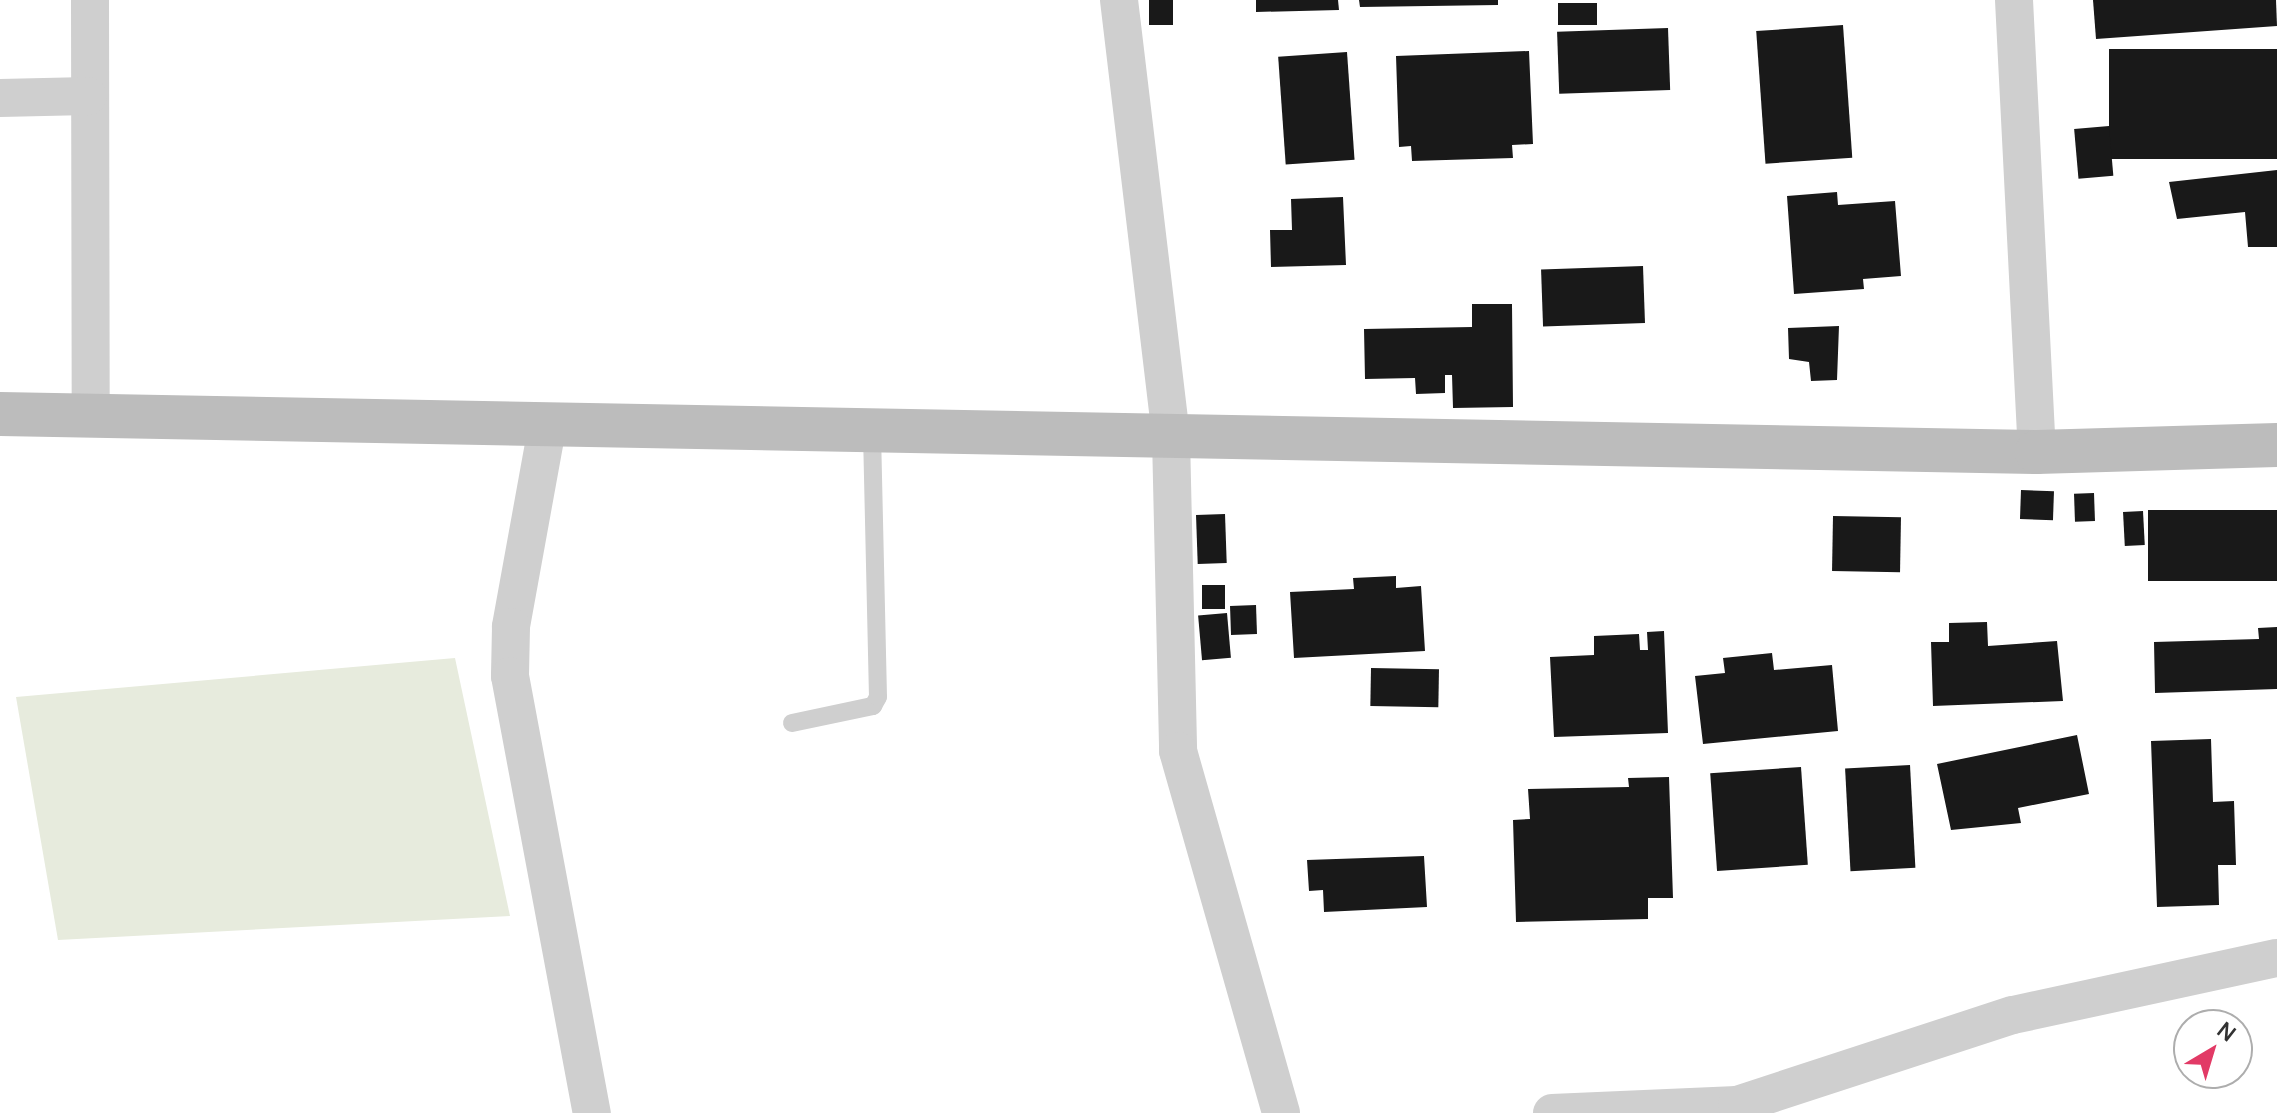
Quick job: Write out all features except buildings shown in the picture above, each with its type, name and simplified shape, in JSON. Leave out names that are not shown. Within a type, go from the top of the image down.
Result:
[{"type":"street","points":[[90,0],[91,414]]},
{"type":"street","points":[[1119,0],[1171,437],[1178,751],[1281,1113]]},
{"type":"street","points":[[2014,0],[2037,452]]},
{"type":"street","points":[[0,98],[88,96]]},
{"type":"street","points":[[0,414],[872,435],[2037,452],[2277,445]]},
{"type":"street","points":[[547,428],[511,627],[510,676],[592,1113]]},
{"type":"street","points":[[1552,1113],[1737,1105],[2013,1015],[2277,958]]},
{"type":"lane","points":[[792,723],[873,706],[878,697],[872,435]]},
{"type":"shaded area","points":[[455,658],[510,916],[58,940],[16,697]]}]
